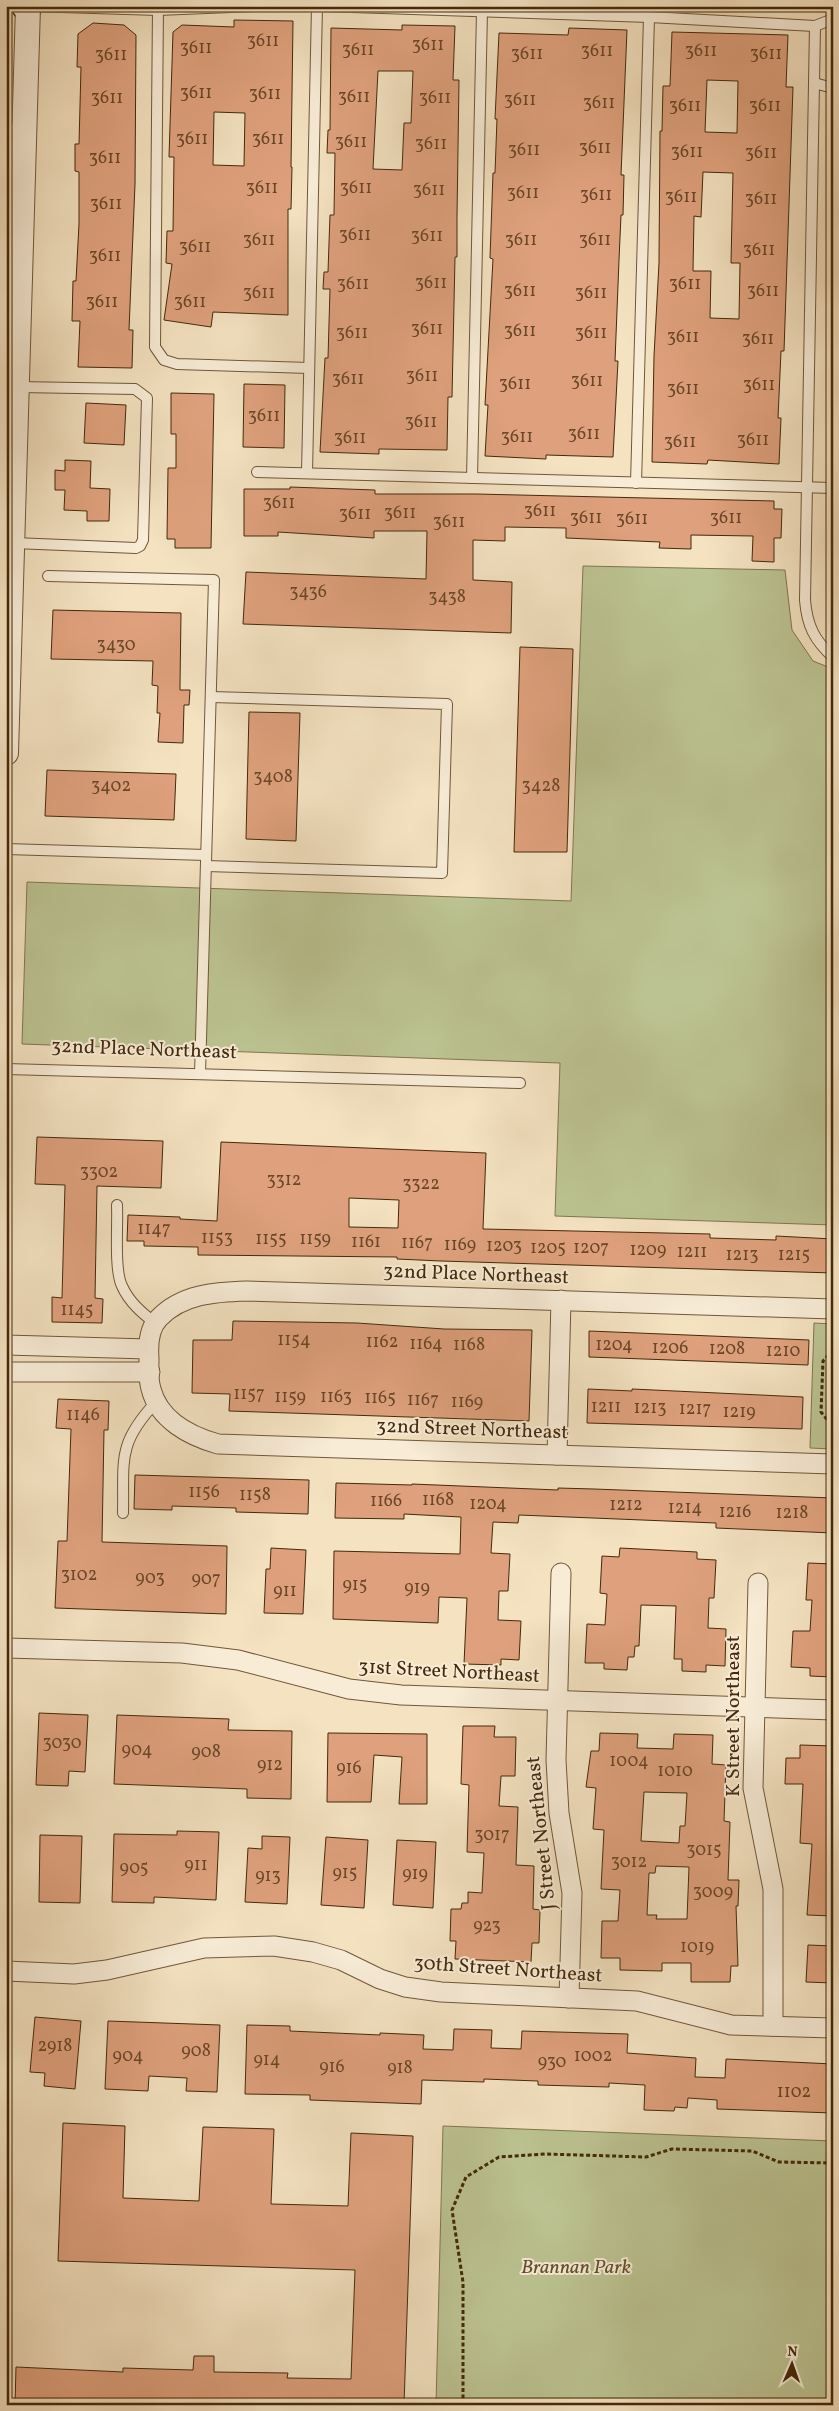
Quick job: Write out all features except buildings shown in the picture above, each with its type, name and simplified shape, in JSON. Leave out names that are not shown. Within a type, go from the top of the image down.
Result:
[{"type":"street","points":[[6,753],[18,387],[14,290],[16,129],[27,6]]},
{"type":"street","name":"32nd Place Northeast","points":[[155,1323],[166,1312],[180,1303],[201,1294],[247,1290],[833,1309]]},
{"type":"street","points":[[557,1455],[561,1300]]},
{"type":"street","points":[[6,1345],[148,1349],[155,1323]]},
{"type":"street","name":"32nd Street Northeast","points":[[148,1349],[150,1388],[156,1402],[171,1422],[198,1437],[218,1444],[833,1464]]},
{"type":"street","points":[[6,1372],[150,1372]]},
{"type":"street","name":"J Street Northeast","points":[[561,1573],[557,1701],[557,1794],[572,1893],[569,1998]]},
{"type":"street","name":"K Street Northeast","points":[[758,1583],[753,1788],[774,1889],[772,2026]]},
{"type":"street","name":"31st Street Northeast","points":[[6,1648],[182,1653],[238,1660],[340,1687],[371,1692],[438,1698],[833,1710]]},
{"type":"street","name":"30th Street Northeast","points":[[6,1971],[74,1974],[107,1970],[204,1948],[274,1946],[313,1952],[341,1960],[380,1979],[405,1986],[440,1992],[637,2001],[731,2025],[833,2028]]},
{"type":"lane","points":[[27,6],[158,8],[256,6]]},
{"type":"lane","points":[[307,473],[319,6],[649,17],[815,26],[833,19]]},
{"type":"lane","points":[[158,8],[155,347],[164,360],[177,364],[309,368]]},
{"type":"lane","points":[[472,478],[482,11]]},
{"type":"lane","points":[[636,483],[649,17]]},
{"type":"lane","points":[[815,26],[806,487],[806,617],[812,633],[820,646],[833,657]]},
{"type":"lane","points":[[814,84],[833,88]]},
{"type":"lane","points":[[11,555],[136,548],[140,546],[143,540],[147,398],[143,393],[135,389],[18,387]]},
{"type":"lane","points":[[257,472],[833,488]]},
{"type":"lane","points":[[48,576],[214,580],[200,1074]]},
{"type":"lane","points":[[6,849],[442,872],[447,704],[211,697]]},
{"type":"lane","name":"32nd Place Northeast","points":[[6,1069],[520,1084]]},
{"type":"lane","points":[[117,1205],[118,1272],[121,1285],[137,1308],[155,1323]]},
{"type":"lane","points":[[124,1513],[126,1447],[140,1420],[156,1402]]},
{"type":"path","points":[[833,1350],[823,1361],[821,1412],[833,1428]]},
{"type":"path","points":[[464,2405],[463,2282],[452,2210],[466,2176],[499,2157],[545,2154],[646,2157],[672,2149],[752,2151],[780,2162],[833,2163]]},
{"type":"green space","points":[[583,566],[785,570],[792,630],[813,661],[833,669],[833,1225],[555,1216],[560,1063],[22,1044],[27,882],[571,901]]},
{"type":"green space","points":[[814,1323],[833,1324],[833,1449],[810,1448]]},
{"type":"green space","name":"Brannan Park","points":[[443,2126],[833,2141],[833,2405],[436,2405]]}]
